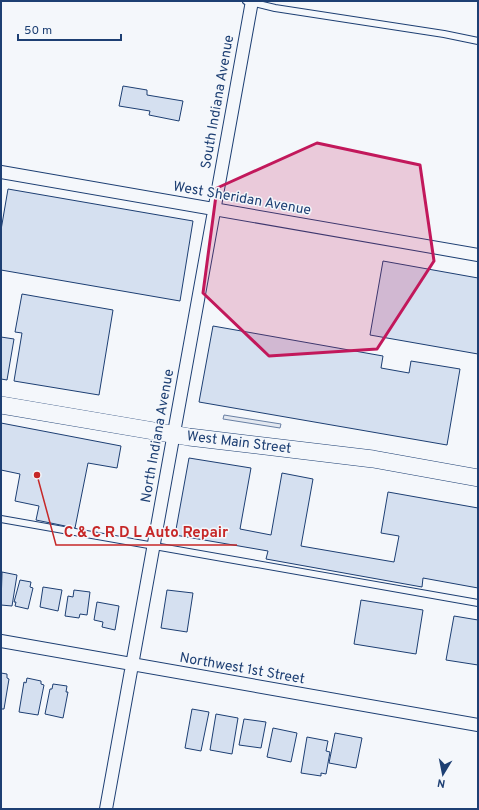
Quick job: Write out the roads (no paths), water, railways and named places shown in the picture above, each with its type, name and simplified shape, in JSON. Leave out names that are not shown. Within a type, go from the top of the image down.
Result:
[{"type":"main road","name":"West Main Street","points":[[1,405],[174,435],[373,459],[478,478]]},
{"type":"street","name":"South Indiana Avenue","points":[[214,209],[250,1]]},
{"type":"street","name":"West Sheridan Avenue","points":[[1,172],[478,255]]},
{"type":"street","name":"North Indiana Avenue","points":[[106,809],[214,209]]},
{"type":"street","name":"Northwest 1st Street","points":[[1,642],[478,725]]},
{"type":"lane","points":[[250,1],[275,8],[444,34],[478,41]]},
{"type":"lane","points":[[1,519],[478,603]]},
{"type":"place","name":"C & C R D L Auto Repair","points":[[37,475]]}]
